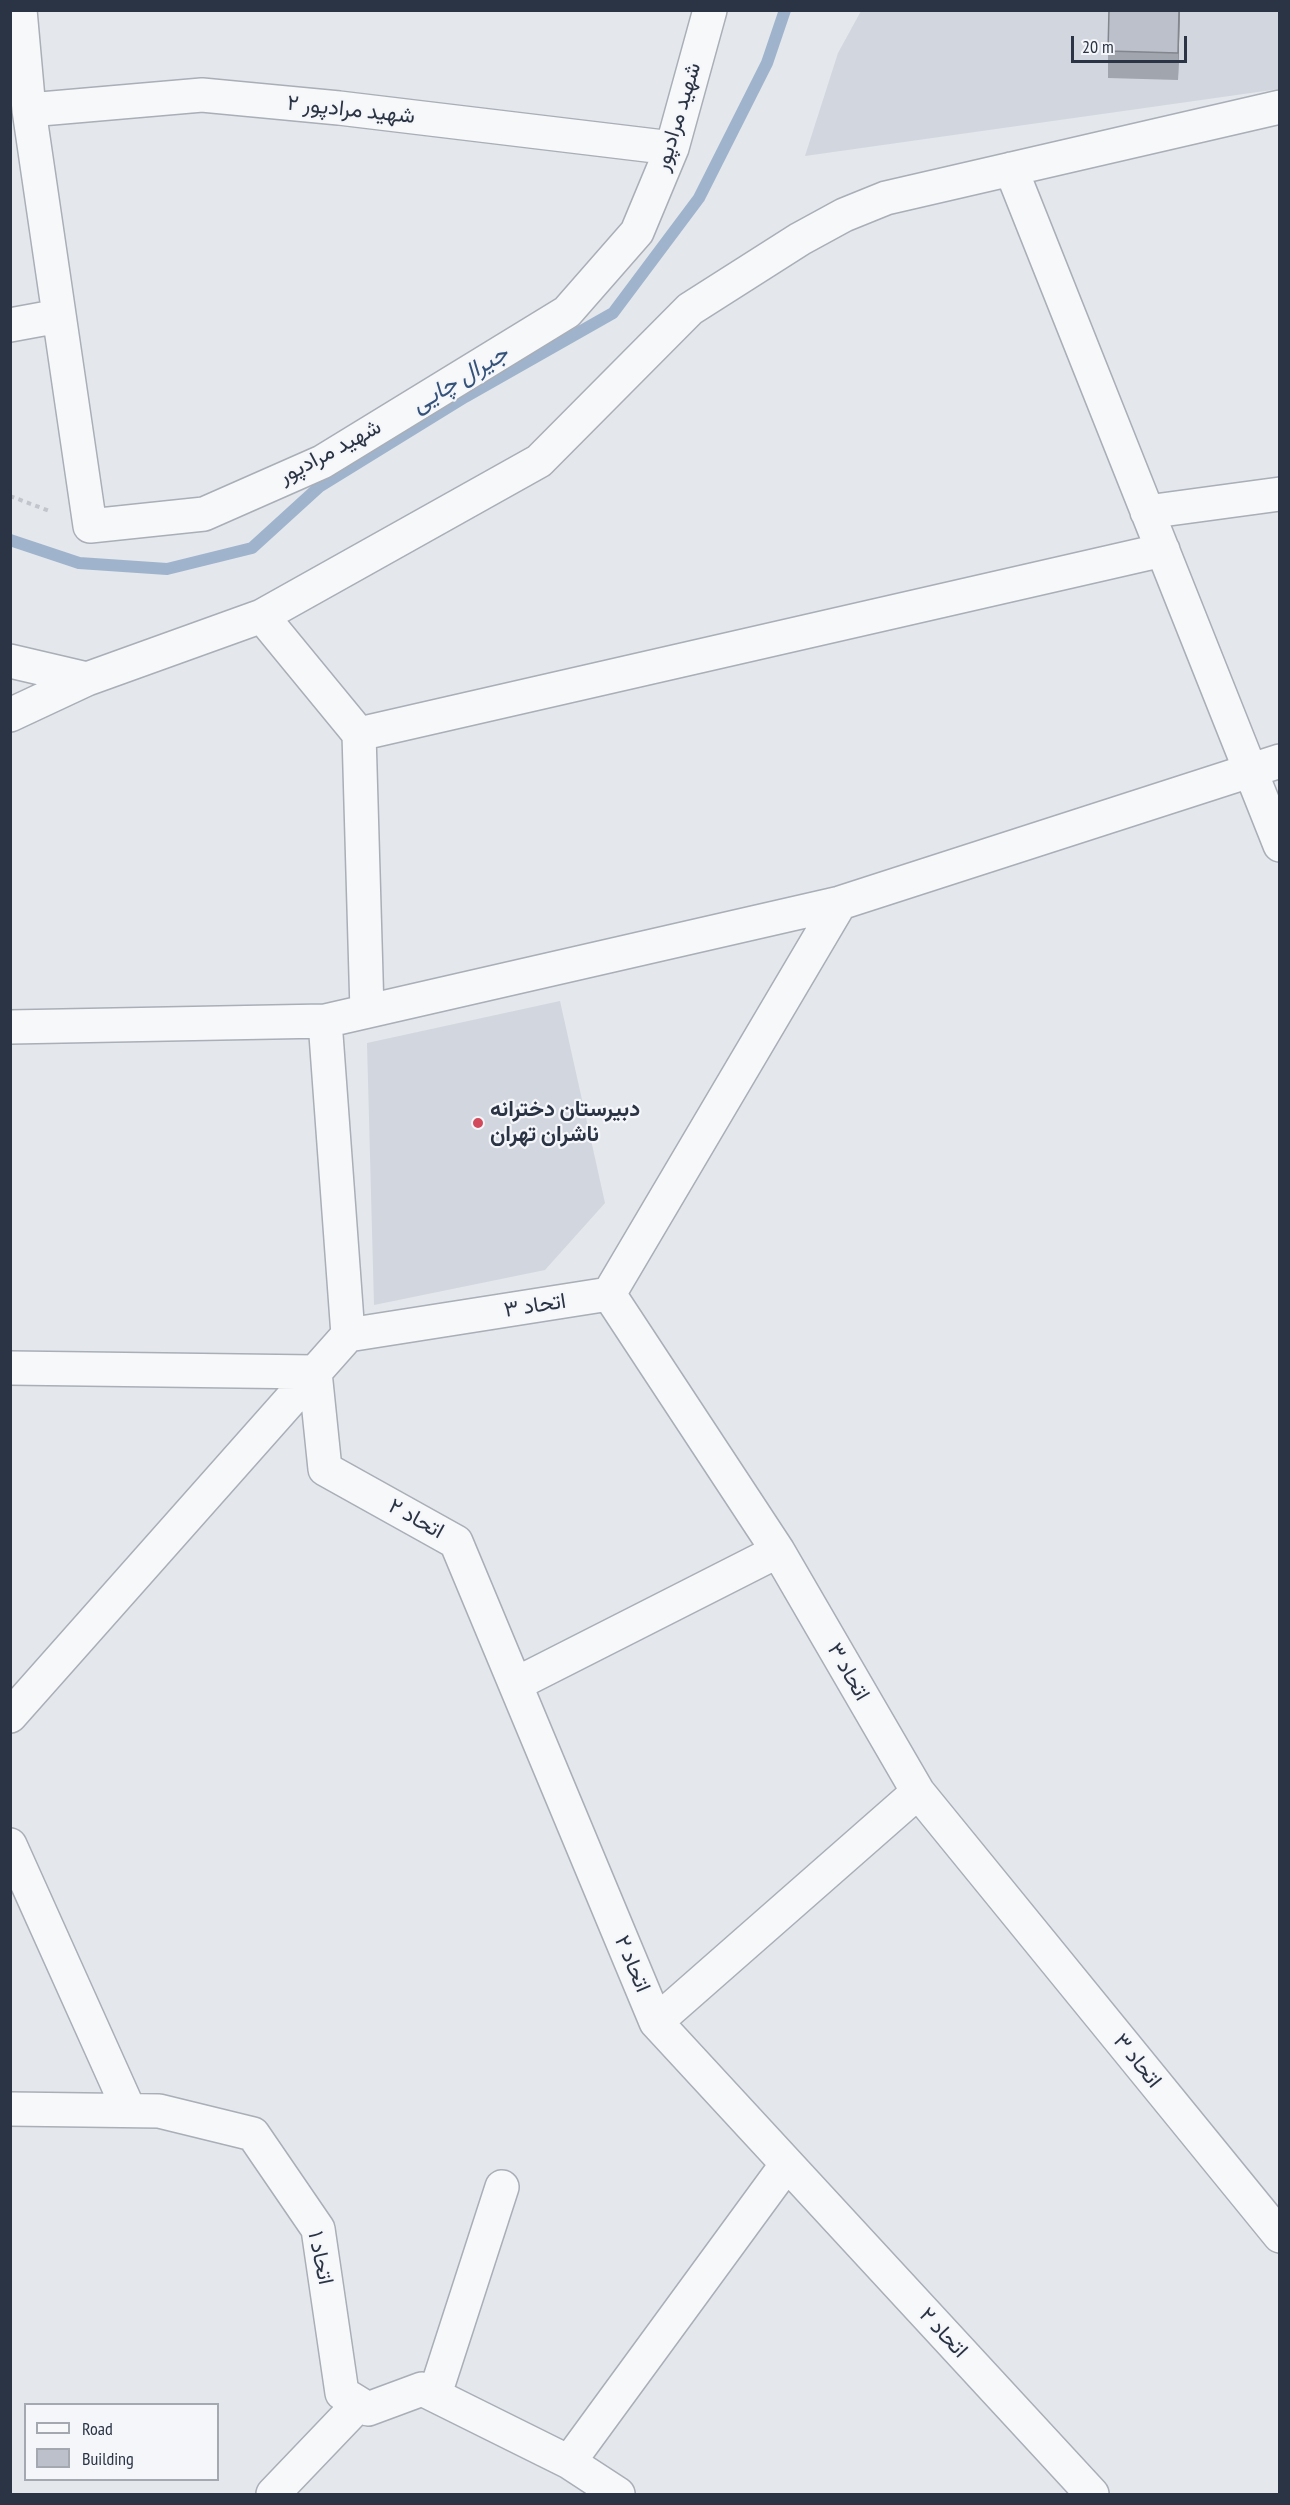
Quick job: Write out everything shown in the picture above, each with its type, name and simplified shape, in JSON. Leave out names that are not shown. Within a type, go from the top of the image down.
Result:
[{"type":"street","points":[[10,325],[59,316],[29,110],[18,64],[20,10]]},
{"type":"street","name":"شهید مرادپور","points":[[59,316],[90,526],[204,514],[322,462],[567,312],[637,232],[672,148],[710,10]]},
{"type":"street","name":"شهید مرادپور ۲","points":[[29,110],[202,95],[339,108],[672,148]]},
{"type":"street","points":[[10,715],[87,679],[262,616],[539,461],[690,309],[800,239],[844,215],[886,198],[1280,107]]},
{"type":"street","points":[[1011,169],[1163,550],[1265,765],[1280,845]]},
{"type":"street","points":[[1147,512],[1280,494]]},
{"type":"street","points":[[359,734],[1163,550]]},
{"type":"street","points":[[262,616],[359,734],[367,1011]]},
{"type":"street","points":[[10,661],[87,679]]},
{"type":"street","points":[[10,1027],[325,1021],[840,903],[1265,765]]},
{"type":"street","points":[[609,1294],[840,903]]},
{"type":"street","points":[[10,1716],[348,1335],[325,1021]]},
{"type":"street","name":"اتحاد ۳","points":[[348,1335],[609,1294],[778,1551],[918,1792],[1280,2236]]},
{"type":"street","points":[[10,1368],[315,1372]]},
{"type":"street","name":"اتحاد ۲","points":[[315,1372],[325,1469],[456,1542],[656,2022],[1092,2494]]},
{"type":"street","points":[[516,1684],[778,1551]]},
{"type":"street","points":[[656,2022],[918,1792]]},
{"type":"street","points":[[10,1845],[129,2110]]},
{"type":"street","name":"اتحاد ۱","points":[[10,2109],[159,2110],[253,2134],[318,2229],[342,2393],[359,2404]]},
{"type":"street","points":[[569,2462],[787,2164]]},
{"type":"street","points":[[435,2394],[502,2187]]},
{"type":"street","points":[[273,2494],[359,2404],[368,2409],[422,2389],[569,2462],[618,2494]]},
{"type":"shaded area","points":[[861,11],[1110,11],[1178,80],[1180,13],[1164,11],[1279,11],[1279,89],[805,156],[838,53]]},
{"type":"shaded area","name":"دبیرستان دخترانه ناشران تهران","points":[[560,1001],[605,1203],[545,1270],[374,1305],[367,1043]]},
{"type":"building","points":[[1109,10],[1179,10],[1178,53],[1108,51]]},
{"type":"waterway","name":"جیرال چایی","points":[[10,540],[79,563],[167,569],[252,548],[319,487],[465,397],[613,313],[699,198],[767,63],[785,10]]},
{"type":"place","name":"دبیرستان دخترانه ناشران تهران","points":[[478,1123]]}]
